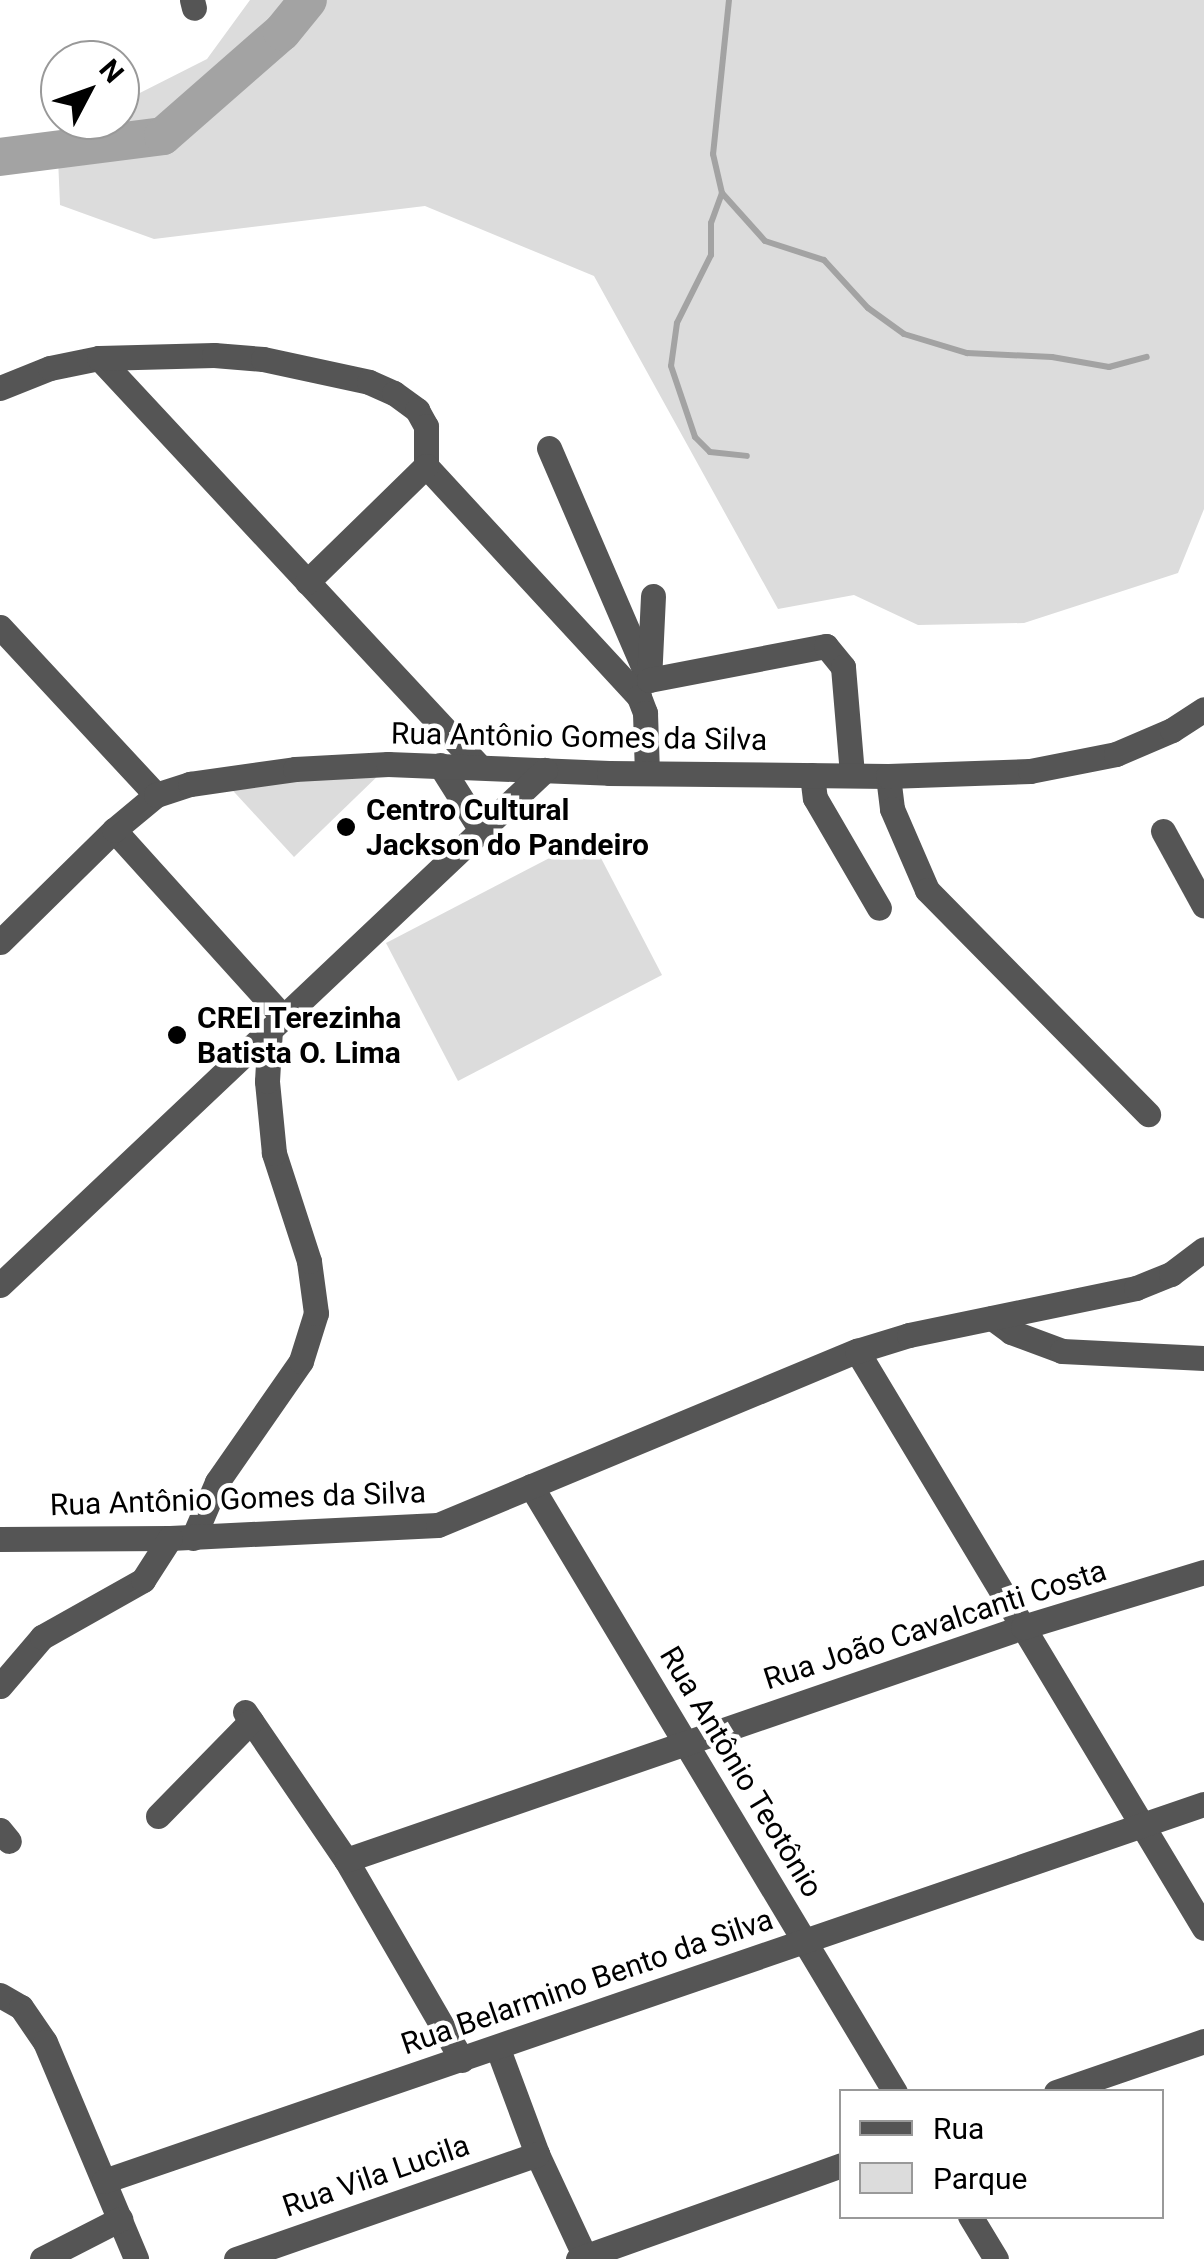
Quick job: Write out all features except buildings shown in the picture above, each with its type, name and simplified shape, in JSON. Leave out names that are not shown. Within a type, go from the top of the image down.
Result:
[{"type":"street","points":[[0,388],[50,368],[100,358],[246,357],[369,382],[417,410],[426,426],[426,466],[644,689]]},
{"type":"street","points":[[100,358],[479,766]]},
{"type":"street","points":[[549,448],[644,689]]},
{"type":"street","points":[[307,582],[426,466]]},
{"type":"street","points":[[647,773],[644,689],[653,596]]},
{"type":"street","points":[[0,627],[156,795]]},
{"type":"street","points":[[644,689],[826,646],[843,667],[852,775]]},
{"type":"street","name":"Rua Antônio Gomes da Silva","points":[[0,942],[114,830],[156,795],[233,776],[295,769],[440,765],[888,776],[1030,771],[1116,754],[1172,730],[1204,709]]},
{"type":"street","points":[[440,765],[481,830]]},
{"type":"street","points":[[0,1284],[545,770]]},
{"type":"street","points":[[812,775],[815,798],[879,908]]},
{"type":"street","points":[[888,776],[892,809],[927,890],[1148,1114]]},
{"type":"street","points":[[0,1686],[42,1637],[143,1580],[182,1538],[301,1362],[316,1313],[309,1261],[274,1153],[267,1081],[277,1023],[114,830]]},
{"type":"street","points":[[1163,830],[1204,906]]},
{"type":"street","name":"Rua Antônio Gomes da Silva","points":[[0,1539],[182,1538],[438,1525],[857,1351],[1136,1288],[1170,1274],[1204,1249]]},
{"type":"street","points":[[992,1318],[1011,1332],[1062,1352],[1204,1358]]},
{"type":"street","points":[[857,1351],[1204,1928]]},
{"type":"street","name":"Rua Antônio Teotônio","points":[[532,1486],[893,2089]]},
{"type":"street","name":"Rua João Cavalcanti Costa","points":[[346,1860],[1023,1627],[1204,1572]]},
{"type":"street","points":[[158,1816],[248,1717],[346,1860],[462,2060]]},
{"type":"street","name":"Rua Belarmino Bento da Silva","points":[[104,2180],[498,2049],[1204,1804]]},
{"type":"street","points":[[0,1995],[22,2007],[45,2042],[136,2259]]},
{"type":"street","points":[[1065,2089],[1204,2041]]},
{"type":"street","points":[[498,2049],[537,2154],[583,2258],[839,2167]]},
{"type":"street","name":"Rua Vila Lucila","points":[[236,2259],[537,2154]]},
{"type":"street","points":[[42,2259],[120,2219]]},
{"type":"street","points":[[972,2219],[996,2259]]},
{"type":"green space","points":[[250,0],[1204,0],[1204,509],[1178,573],[1024,623],[918,625],[854,595],[778,609],[594,276],[425,206],[154,239],[60,205],[57,140],[140,140],[140,93],[207,59]]},
{"type":"green space","points":[[386,768],[294,857],[224,781]]},
{"type":"green space","points":[[590,837],[662,975],[458,1081],[386,943]]},
{"type":"waterway","points":[[0,157],[163,136],[282,32],[308,0]]},
{"type":"waterway","points":[[729,0],[713,154],[722,193],[765,241],[824,260],[868,308],[904,334],[967,353],[1052,357],[1109,367],[1147,357]]},
{"type":"waterway","points":[[722,193],[711,223],[711,255],[677,323],[671,366],[695,437],[710,452],[747,456]]},
{"type":"place","name":"Centro Cultural Jackson do Pandeiro","points":[[346,827]]},
{"type":"place","name":"CREI Terezinha Batista O. Lima","points":[[177,1035]]}]
